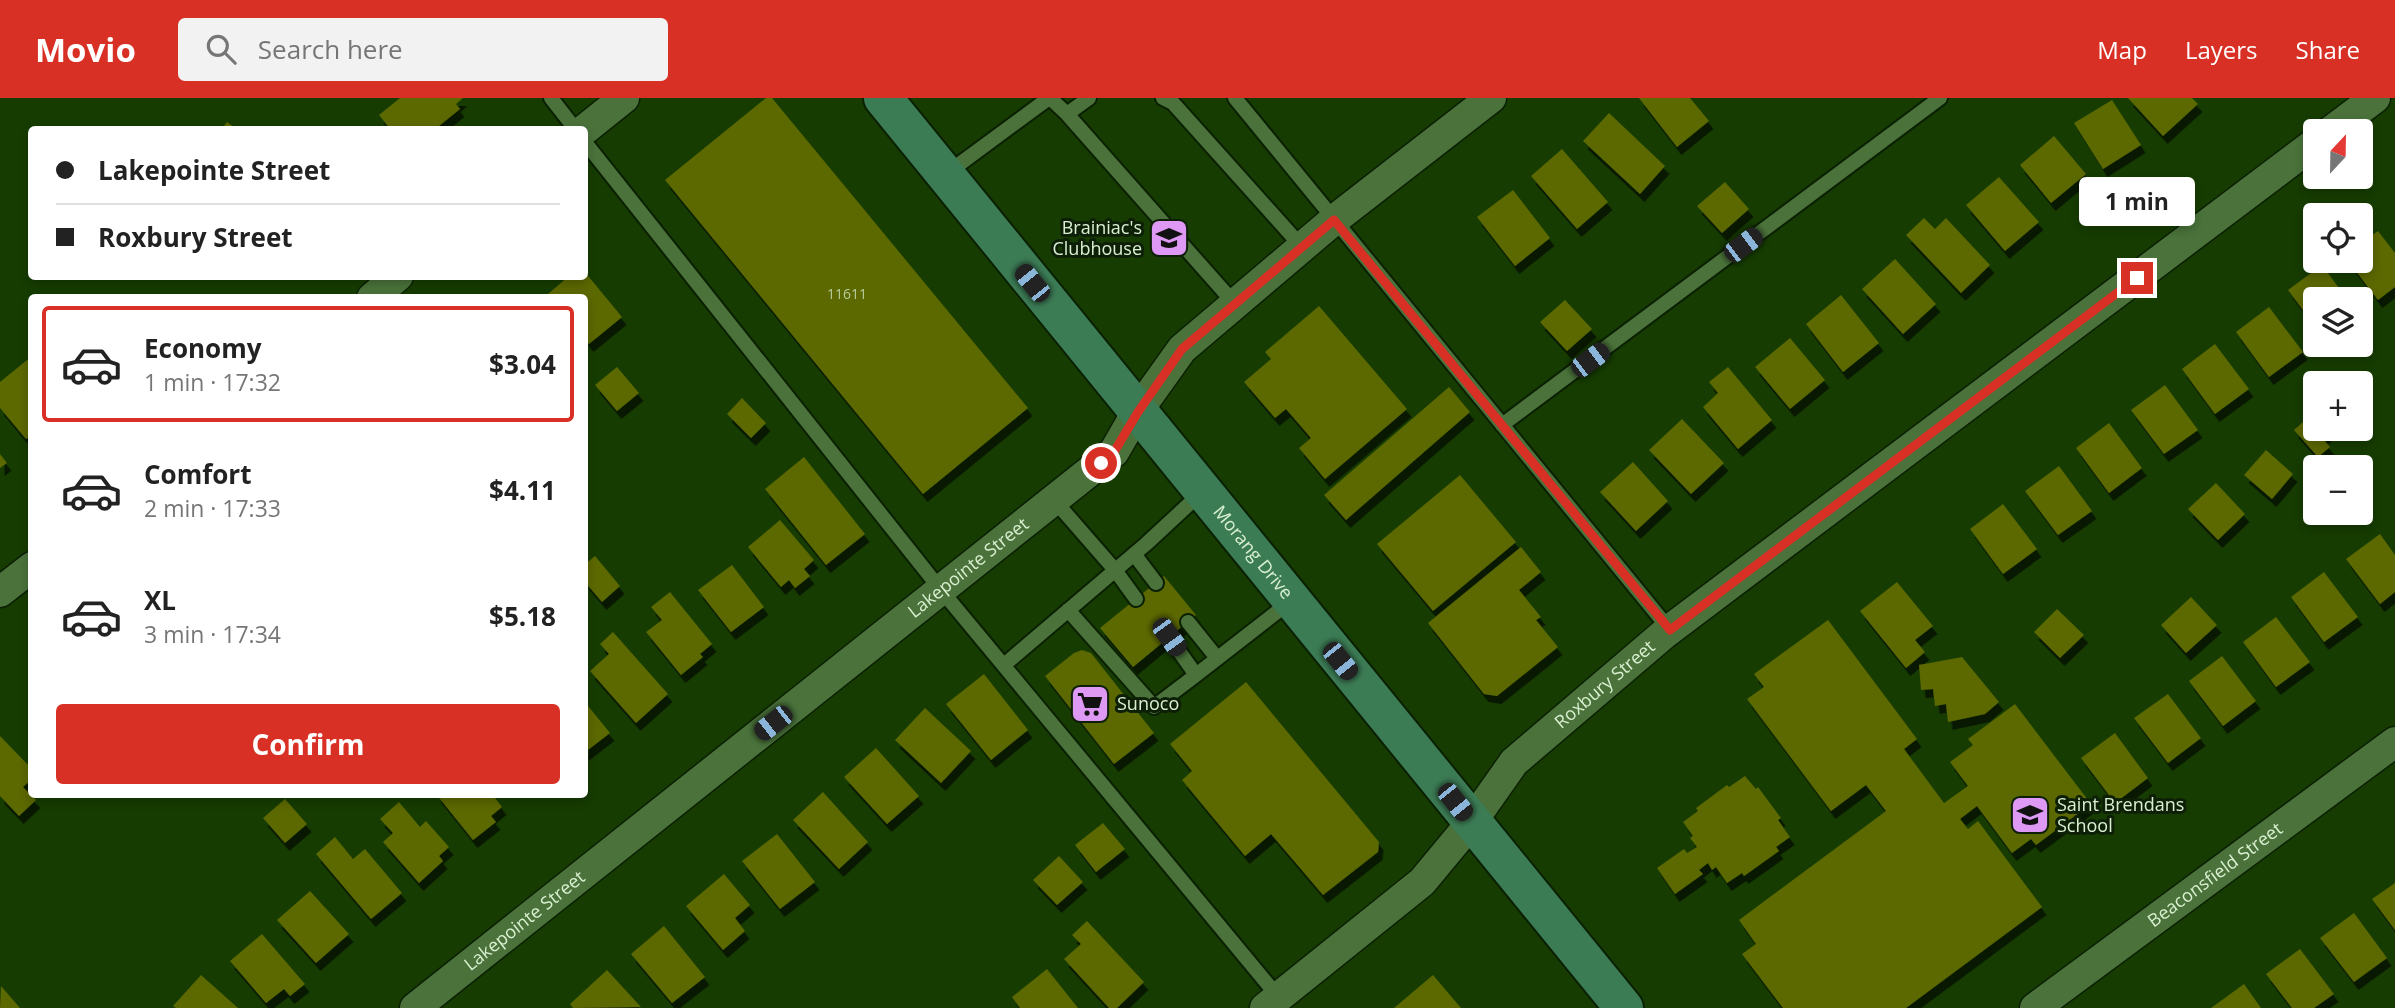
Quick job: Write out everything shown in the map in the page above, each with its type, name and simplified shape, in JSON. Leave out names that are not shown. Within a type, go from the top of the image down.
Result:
[{"type":"street","points":[[588,127],[624,98]]},
{"type":"street","name":"Morang Drive","points":[[883,98],[1624,1008]]},
{"type":"street","name":"Lakepointe Street","points":[[415,1008],[1114,452],[1182,349],[1334,220],[1491,98]]},
{"type":"street","points":[[2347,119],[2375,98]]},
{"type":"street","name":"Roxbury Street","points":[[1277,1004],[1422,882],[1471,823],[1514,762],[1670,630],[2303,152]]},
{"type":"street","points":[[377,294],[393,280]]},
{"type":"street","points":[[0,592],[28,570]]},
{"type":"street","name":"Beaconsfield Street","points":[[2035,1008],[2395,742]]},
{"type":"lane","points":[[551,98],[573,126]]},
{"type":"lane","points":[[945,175],[1049,98],[1067,114],[1235,304]]},
{"type":"lane","points":[[1067,114],[1088,98]]},
{"type":"lane","points":[[1163,98],[1173,103],[1302,247]]},
{"type":"lane","points":[[1235,98],[1670,630]]},
{"type":"lane","points":[[1502,425],[1940,98]]},
{"type":"lane","points":[[588,146],[941,590],[1277,1004]]},
{"type":"lane","points":[[1004,665],[1202,492]]},
{"type":"lane","points":[[1054,500],[1115,570],[1136,599]]},
{"type":"lane","points":[[1134,554],[1156,583]]},
{"type":"lane","points":[[1068,610],[1154,707],[1291,601]]},
{"type":"lane","points":[[1188,622],[1216,659]]},
{"type":"lane","points":[[1169,637],[1196,675]]},
{"type":"building","points":[[400,98],[463,98],[456,104],[460,109],[439,126],[388,126],[379,115]]},
{"type":"building","points":[[766,98],[772,98],[1028,408],[923,494],[665,180]]},
{"type":"building","points":[[1639,98],[1690,98],[1709,121],[1677,147]]},
{"type":"building","points":[[2128,98],[2192,98],[2198,104],[2163,136]]},
{"type":"building","points":[[2112,100],[2141,145],[2103,169],[2074,123]]},
{"type":"building","points":[[1609,113],[1665,166],[1640,194],[1583,141]]},
{"type":"building","points":[[2054,136],[2086,174],[2051,203],[2020,165]]},
{"type":"building","points":[[1562,149],[1608,202],[1577,229],[1531,176]]},
{"type":"building","points":[[1999,177],[2039,222],[2005,251],[1966,205]]},
{"type":"building","points":[[1725,182],[1749,209],[1722,233],[1697,206]]},
{"type":"building","points":[[1513,190],[1550,238],[1515,266],[1477,217]]},
{"type":"building","points":[[1924,218],[1935,229],[1946,218],[1990,265],[1961,293],[1906,235]]},
{"type":"building","points":[[2378,231],[2395,253],[2395,287],[2378,300],[2373,294],[2373,287],[2368,287],[2357,273],[2373,273],[2373,235]]},
{"type":"building","points":[[1895,259],[1936,304],[1903,334],[1862,289]]},
{"type":"building","points":[[2311,273],[2328,273],[2338,287],[2303,287],[2303,310],[2288,290]]},
{"type":"building","points":[[588,276],[622,317],[589,344],[588,294],[548,294],[564,280],[588,280]]},
{"type":"building","points":[[1841,295],[1879,343],[1843,372],[1806,324]]},
{"type":"building","points":[[1565,300],[1592,329],[1567,351],[1540,322]]},
{"type":"building","points":[[1319,306],[1407,409],[1325,479],[1299,448],[1311,438],[1286,409],[1275,418],[1244,382],[1271,359],[1265,352]]},
{"type":"building","points":[[2269,307],[2303,352],[2269,377],[2236,332]]},
{"type":"building","points":[[1790,338],[1825,380],[1790,409],[1755,367]]},
{"type":"building","points":[[2215,344],[2249,389],[2215,414],[2182,369]]},
{"type":"building","points":[[28,359],[26,439],[0,408],[0,382]]},
{"type":"building","points":[[617,367],[639,393],[617,411],[595,385]]},
{"type":"building","points":[[1728,367],[1772,420],[1738,449],[1703,407],[1718,393],[1709,382]]},
{"type":"building","points":[[2165,385],[2198,430],[2164,454],[2131,410]]},
{"type":"building","points":[[1449,387],[1470,412],[1346,520],[1324,495]]},
{"type":"building","points":[[742,398],[766,423],[751,438],[727,414]]},
{"type":"building","points":[[1682,419],[1724,463],[1691,494],[1649,450]]},
{"type":"building","points":[[2303,422],[2303,440],[2294,430]]},
{"type":"building","points":[[2109,423],[2142,468],[2109,493],[2076,448]]},
{"type":"building","points":[[2304,441],[2325,441],[2330,447],[2316,455]]},
{"type":"building","points":[[2266,450],[2293,474],[2272,499],[2244,475]]},
{"type":"building","points":[[0,454],[7,463],[0,468]]},
{"type":"building","points":[[804,457],[865,534],[826,565],[765,489]]},
{"type":"building","points":[[1633,462],[1668,501],[1636,531],[1600,492]]},
{"type":"building","points":[[2059,466],[2092,511],[2058,535],[2025,491]]},
{"type":"building","points":[[1460,475],[1516,542],[1433,611],[1377,544]]},
{"type":"building","points":[[2216,483],[2245,514],[2218,540],[2188,509]]},
{"type":"building","points":[[2003,504],[2037,549],[2003,574],[1970,529]]},
{"type":"building","points":[[780,520],[814,560],[804,569],[810,576],[795,588],[789,580],[781,587],[748,547]]},
{"type":"building","points":[[2380,534],[2395,555],[2395,592],[2380,604],[2346,559]]},
{"type":"building","points":[[1521,547],[1541,572],[1519,590],[1541,617],[1536,620],[1558,647],[1497,696],[1484,694],[1428,623]]},
{"type":"building","points":[[595,556],[620,586],[602,602],[588,586],[588,562]]},
{"type":"building","points":[[732,565],[764,607],[731,632],[698,590]]},
{"type":"building","points":[[2324,572],[2358,617],[2324,642],[2291,597]]},
{"type":"building","points":[[1164,576],[1196,615],[1133,667],[1100,628]]},
{"type":"building","points":[[1897,582],[1933,626],[1915,640],[1925,652],[1906,668],[1860,611]]},
{"type":"building","points":[[670,592],[712,644],[700,654],[703,657],[681,675],[646,632],[662,620],[651,607]]},
{"type":"building","points":[[2191,597],[2217,625],[2186,653],[2161,625]]},
{"type":"building","points":[[2057,609],[2084,635],[2060,658],[2034,632]]},
{"type":"building","points":[[2276,617],[2310,662],[2276,687],[2243,642]]},
{"type":"building","name":"Saint Brendans School","points":[[1828,620],[1917,739],[1904,749],[1944,803],[1968,786],[1950,762],[1973,745],[1968,739],[2015,704],[2091,804],[2036,845],[2031,839],[2012,853],[1977,806],[1960,819],[1968,829],[1978,821],[2042,907],[1906,1008],[1783,1008],[1742,954],[1756,944],[1739,920],[1886,811],[1866,785],[1831,811],[1747,699],[1764,687],[1754,674]]},
{"type":"building","points":[[613,632],[668,694],[636,723],[590,671],[609,654],[600,644]]},
{"type":"building","points":[[1082,650],[1091,653],[1154,733],[1114,764],[1045,676],[1074,653]]},
{"type":"building","points":[[2222,656],[2256,701],[2223,726],[2189,681]]},
{"type":"building","points":[[1962,657],[1999,702],[1985,714],[1948,722],[1946,704],[1935,706],[1933,689],[1921,690],[1919,665]]},
{"type":"building","points":[[984,674],[1028,730],[991,760],[946,704]]},
{"type":"building","points":[[1246,682],[1379,842],[1378,852],[1323,895],[1271,834],[1245,856],[1182,780],[1192,771],[1170,744]]},
{"type":"building","points":[[2168,694],[2201,738],[2168,763],[2134,718]]},
{"type":"building","points":[[588,706],[610,733],[588,750]]},
{"type":"building","points":[[925,708],[971,751],[941,783],[895,740]]},
{"type":"building","points":[[2115,733],[2148,778],[2115,803],[2081,758]]},
{"type":"building","points":[[0,736],[28,765],[28,783],[23,787],[28,792],[28,798],[36,800],[19,816],[0,796]]},
{"type":"building","points":[[876,748],[919,796],[887,824],[844,777]]},
{"type":"building","points":[[1745,776],[1756,789],[1758,787],[1781,818],[1778,820],[1790,837],[1776,847],[1779,851],[1744,876],[1742,873],[1727,883],[1716,867],[1712,870],[1708,863],[1699,870],[1703,874],[1675,894],[1657,868],[1684,849],[1687,853],[1697,847],[1683,822],[1698,811],[1696,808],[1727,785],[1729,787]]},
{"type":"building","points":[[823,792],[868,842],[839,869],[793,820]]},
{"type":"building","points":[[439,798],[495,798],[502,807],[491,816],[496,822],[473,840]]},
{"type":"building","points":[[285,799],[307,824],[285,843],[263,818]]},
{"type":"building","points":[[399,802],[420,827],[426,821],[449,847],[439,856],[443,861],[419,883],[383,842],[393,833],[380,819]]},
{"type":"building","points":[[1103,823],[1125,849],[1096,872],[1075,845]]},
{"type":"building","points":[[777,834],[815,882],[780,909],[742,861]]},
{"type":"building","points":[[335,837],[353,859],[365,849],[402,893],[371,919],[316,854]]},
{"type":"building","points":[[1059,856],[1083,882],[1057,905],[1033,880]]},
{"type":"building","points":[[724,874],[750,905],[735,918],[745,931],[723,950],[686,906]]},
{"type":"building","points":[[2395,883],[2395,930],[2372,899]]},
{"type":"building","points":[[310,891],[349,934],[316,963],[277,920]]},
{"type":"building","points":[[2354,913],[2387,958],[2354,982],[2320,938]]},
{"type":"building","points":[[1087,921],[1144,982],[1117,1008],[1109,1008],[1064,959],[1081,944],[1072,935]]},
{"type":"building","points":[[664,926],[705,977],[672,1003],[631,954]]},
{"type":"building","points":[[262,934],[305,984],[290,996],[284,989],[266,1003],[230,961]]},
{"type":"building","points":[[2300,949],[2334,994],[2314,1008],[2292,1008],[2266,974]]},
{"type":"building","points":[[1047,969],[1078,1008],[1020,1008],[1012,997]]},
{"type":"building","points":[[607,970],[641,1007],[573,1008],[570,1004]]},
{"type":"building","points":[[201,975],[238,1008],[173,1006]]},
{"type":"building","points":[[1433,975],[1461,1008],[1394,1008]]},
{"type":"building","points":[[2244,984],[2261,1008],[2211,1008]]},
{"type":"building","points":[[1,986],[20,1008],[0,1008]]},
{"type":"place","name":"Brainiac's Clubhouse","points":[[1169,238]]},
{"type":"place","name":"Sunoco","points":[[1090,704]]},
{"type":"place","name":"Saint Brendans School","points":[[2030,815]]},
{"type":"route","points":[[1101,463],[1114,452],[1182,349],[1334,220],[1670,630],[2137,278]]}]
